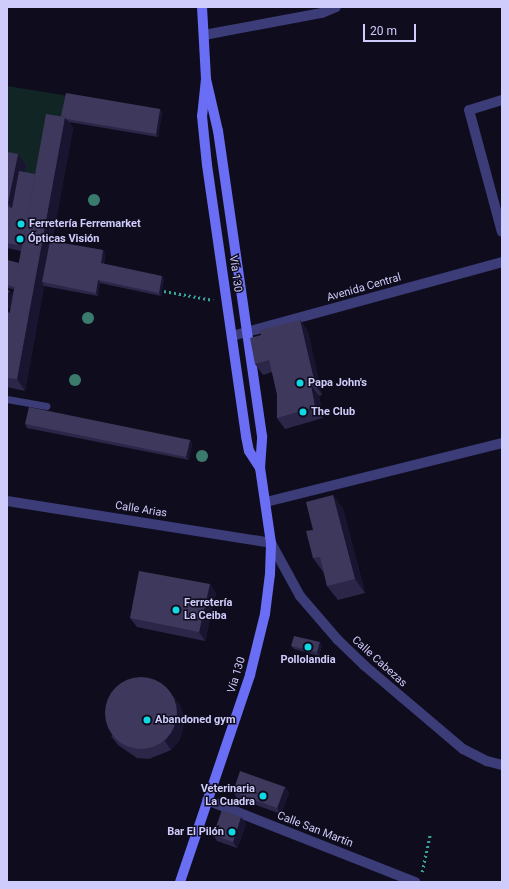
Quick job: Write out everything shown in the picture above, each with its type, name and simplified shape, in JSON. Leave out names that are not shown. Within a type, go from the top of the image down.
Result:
[{"type":"main road","name":"Vía 130","points":[[202,7],[206,79],[202,116],[205,150],[246,436],[249,451],[260,468]]},
{"type":"main road","name":"Vía 130","points":[[180,882],[250,676],[265,614],[271,544],[260,468],[262,436],[218,131],[206,79]]},
{"type":"street","points":[[204,35],[322,13],[336,7]]},
{"type":"street","points":[[502,100],[469,110],[502,232]]},
{"type":"street","name":"Avenida Central","points":[[232,336],[502,262]]},
{"type":"street","points":[[266,502],[502,443]]},
{"type":"street","name":"Calle Arias","points":[[7,501],[271,544]]},
{"type":"street","name":"Calle Cabezas","points":[[271,544],[300,596],[338,640],[365,666],[463,749],[487,761],[502,765]]},
{"type":"street","name":"Calle San Martín","points":[[207,800],[418,878]]},
{"type":"lane","points":[[7,398],[46,406]]},
{"type":"path","points":[[164,291],[203,298]]},
{"type":"path","points":[[418,878],[430,835]]},
{"type":"green space","points":[[7,86],[68,96],[44,181],[23,177],[7,162]]},
{"type":"building","points":[[66,93],[160,109],[156,134],[66,119],[65,117],[61,116]]},
{"type":"building","points":[[46,114],[65,117],[17,379],[7,378],[7,328]]},
{"type":"building","points":[[7,152],[18,154],[8,203],[7,203]]},
{"type":"building","points":[[19,171],[35,174],[23,242],[17,245],[7,243],[7,207],[12,208]]},
{"type":"building","points":[[50,241],[103,250],[101,263],[162,276],[159,293],[98,280],[96,293],[42,282]]},
{"type":"building","points":[[7,260],[19,263],[15,287],[7,285]]},
{"type":"building","points":[[7,310],[10,314],[9,317],[7,317]]},
{"type":"building","points":[[7,317],[9,317],[7,328]]},
{"type":"building","points":[[300,320],[315,384],[311,385],[315,407],[277,418],[277,394],[269,360],[255,364],[250,338],[261,335],[260,330]]},
{"type":"building","points":[[29,407],[190,440],[186,457],[25,424]]},
{"type":"building","points":[[333,495],[355,579],[327,586],[320,557],[313,558],[306,531],[313,530],[306,502]]},
{"type":"building","name":"Ferretería La Ceiba","points":[[139,571],[210,584],[199,632],[130,618]]},
{"type":"building","name":"Pollolandia","points":[[294,636],[320,642],[317,652],[291,646]]},
{"type":"building","name":"Abandoned gym","points":[[141,677],[161,683],[171,693],[177,713],[171,733],[161,743],[141,749],[121,743],[111,733],[105,713],[111,693],[121,683]]},
{"type":"building","name":"Veterinaria La Cuadra","points":[[240,771],[285,787],[277,808],[233,792]]},
{"type":"building","points":[[222,810],[241,817],[233,842],[213,835]]},
{"type":"place","name":"Ferretería Ferremarket","points":[[21,224]]},
{"type":"place","name":"Ópticas Visión","points":[[20,239]]},
{"type":"place","name":"Papa John's","points":[[300,383]]},
{"type":"place","name":"The Club","points":[[303,412]]},
{"type":"place","name":"Ferretería La Ceiba","points":[[176,610]]},
{"type":"place","name":"Pollolandia","points":[[308,647]]},
{"type":"place","name":"Abandoned gym","points":[[147,720]]},
{"type":"place","name":"Veterinaria La Cuadra","points":[[263,796]]},
{"type":"place","name":"Bar El Pilón","points":[[232,832]]}]
